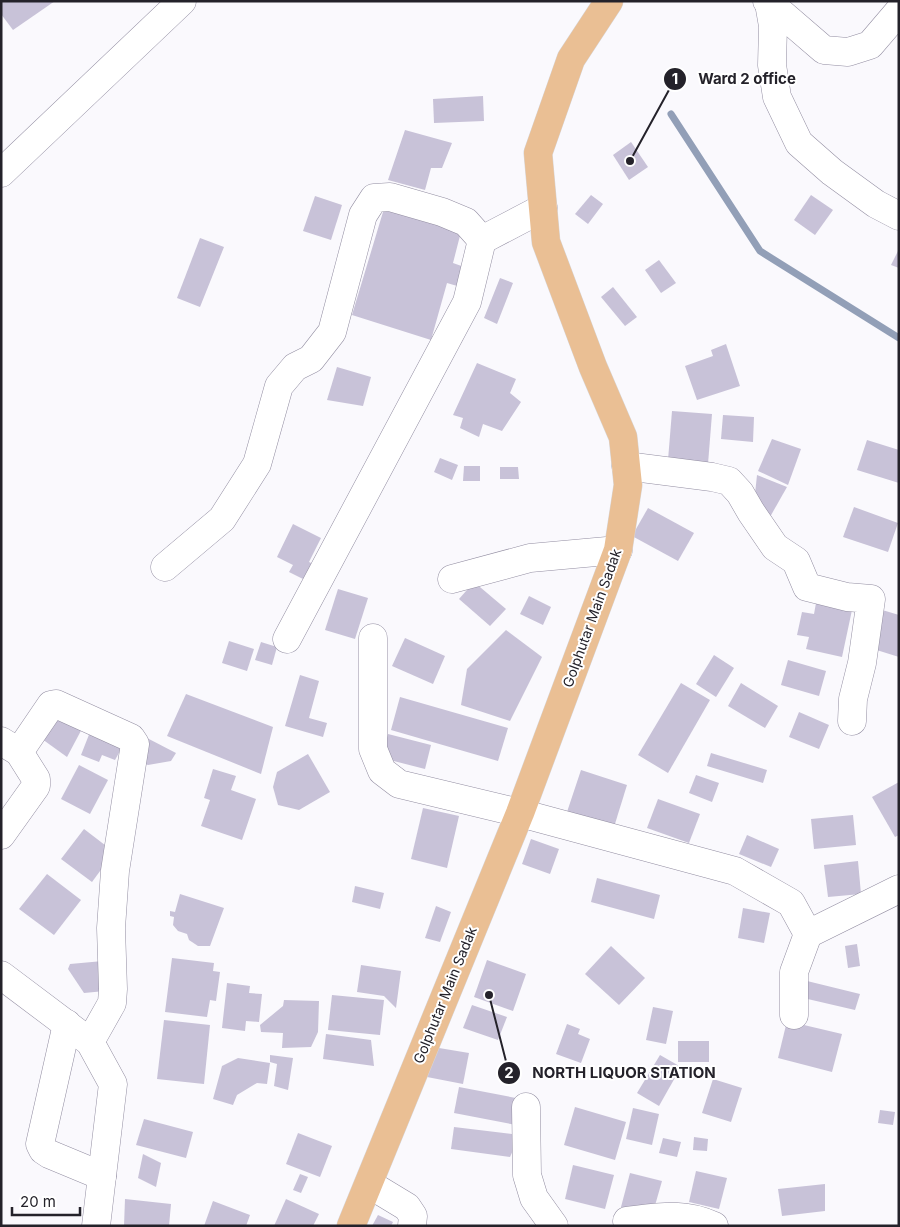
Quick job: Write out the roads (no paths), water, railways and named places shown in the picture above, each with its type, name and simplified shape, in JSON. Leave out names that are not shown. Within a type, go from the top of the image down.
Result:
[{"type":"main road","name":"Golphutar Main Sadak","points":[[352,1226],[520,813],[618,550],[628,485],[623,437],[593,366],[546,242],[538,153],[571,60],[609,1]]},
{"type":"street","points":[[1,173],[182,1]]},
{"type":"street","points":[[768,2],[824,50],[848,52],[870,45],[898,14]]},
{"type":"street","points":[[768,2],[773,26],[772,65],[777,97],[799,143],[832,172],[876,204],[899,216]]},
{"type":"street","points":[[165,567],[222,519],[257,464],[279,386],[295,367],[311,359],[332,332],[363,215],[374,198],[390,197],[442,212],[466,222],[482,240]]},
{"type":"street","points":[[287,639],[467,302],[482,240],[543,208]]},
{"type":"street","points":[[626,466],[712,477],[729,481],[740,493],[774,547],[796,561],[807,587],[847,597],[871,599],[862,663],[852,699],[852,721]]},
{"type":"street","points":[[452,579],[530,558],[618,550]]},
{"type":"street","points":[[373,638],[373,749],[382,771],[399,784],[520,813],[735,871],[792,903],[808,934]]},
{"type":"street","points":[[1,835],[36,786],[36,779],[10,746],[51,704],[56,704],[131,738],[135,744],[115,871],[111,928],[112,1003],[90,1042]]},
{"type":"street","points":[[794,1015],[794,972],[808,934],[899,889]]},
{"type":"street","points":[[1,975],[90,1042],[113,1084],[96,1226]]},
{"type":"street","points":[[67,1024],[40,1144],[43,1150],[49,1154],[102,1176]]},
{"type":"street","points":[[526,1107],[527,1175],[534,1198],[554,1226]]},
{"type":"street","points":[[369,1184],[407,1208],[413,1216],[412,1226]]},
{"type":"street","points":[[627,1221],[673,1215],[700,1219],[714,1226]]},
{"type":"waterway","points":[[671,114],[760,251],[899,338]]},
{"type":"place","name":"Ward 2 office","points":[[630,161]]},
{"type":"place","name":"NORTH LIQUOR STATION","points":[[489,995]]}]
